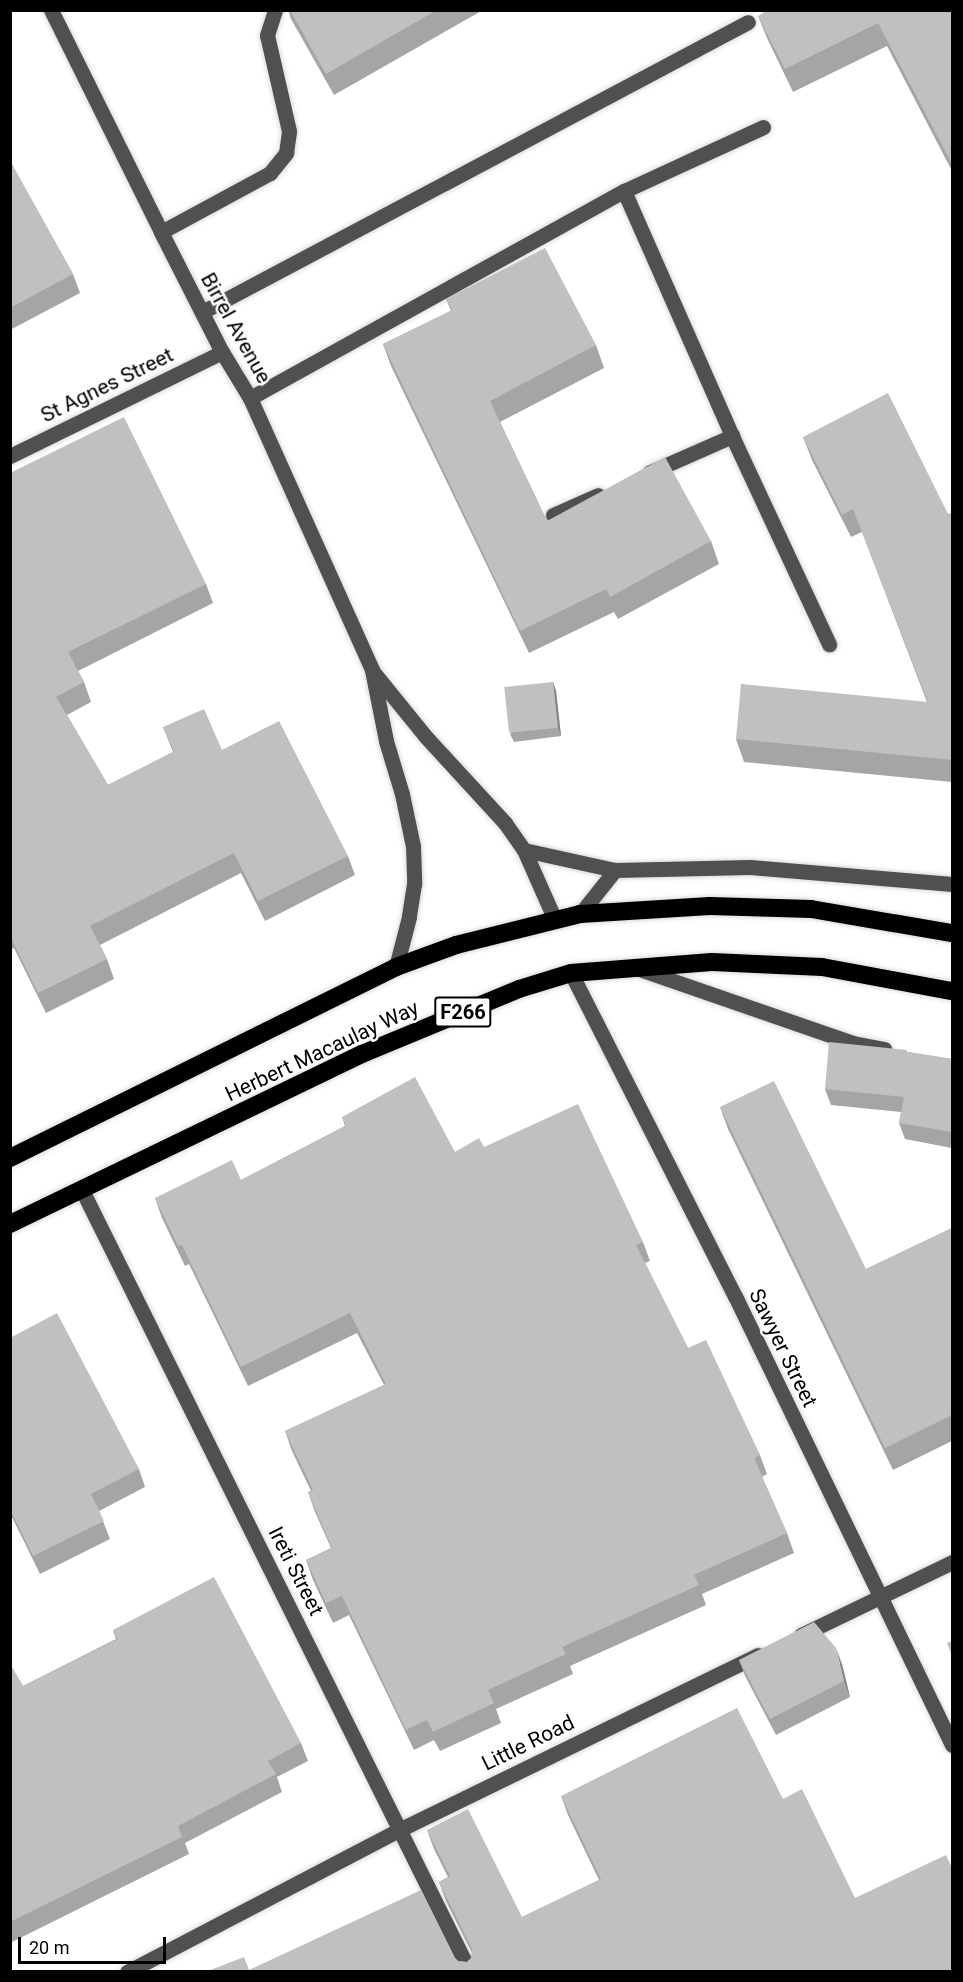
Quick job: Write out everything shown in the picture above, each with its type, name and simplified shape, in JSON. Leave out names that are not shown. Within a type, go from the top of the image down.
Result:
[{"type":"highway","name":"Herbert Macaulay Way","points":[[10,1158],[396,967],[456,945],[580,914],[710,906],[811,909],[952,933]]},
{"type":"highway","name":"Herbert Macaulay Way","points":[[10,1224],[362,1054],[519,988],[571,973],[712,962],[822,967],[952,990]]},
{"type":"street","name":"Birrel Avenue","points":[[51,10],[222,352],[250,398],[372,670]]},
{"type":"street","points":[[161,232],[270,173],[286,153],[289,131],[267,35],[275,10]]},
{"type":"street","points":[[202,312],[747,22]]},
{"type":"street","points":[[250,398],[624,191],[763,127]]},
{"type":"street","points":[[624,191],[732,436],[829,644]]},
{"type":"street","name":"St Agnes Street","points":[[10,456],[222,352]]},
{"type":"street","points":[[637,478],[732,436]]},
{"type":"street","points":[[553,515],[616,487]]},
{"type":"street","points":[[372,670],[426,737],[505,823],[524,850],[555,921]]},
{"type":"street","points":[[372,670],[386,741],[402,794],[413,846],[414,884],[409,917],[396,967]]},
{"type":"street","points":[[524,850],[615,870],[750,867],[952,884]]},
{"type":"street","points":[[580,914],[615,870]]},
{"type":"street","points":[[633,968],[853,1043],[904,1053]]},
{"type":"street","name":"Sawyer Street","points":[[571,973],[735,1296],[952,1745]]},
{"type":"street","name":"Ireti Street","points":[[82,1190],[470,1971]]},
{"type":"street","name":"Little Road","points":[[126,1971],[401,1829],[952,1562]]},
{"type":"building","points":[[290,10],[437,10],[326,74]]},
{"type":"building","points":[[768,10],[952,10],[952,164],[878,23],[785,69],[758,16]]},
{"type":"building","points":[[10,161],[73,274],[10,308]]},
{"type":"building","points":[[545,248],[596,345],[490,401],[547,521],[665,457],[711,541],[610,597],[606,589],[520,631],[383,344],[452,310],[446,299]]},
{"type":"building","points":[[888,393],[948,514],[952,513],[952,760],[736,739],[741,684],[928,702],[853,509],[842,515],[803,437]]},
{"type":"building","points":[[124,417],[206,584],[68,652],[84,682],[56,697],[108,785],[174,752],[163,727],[204,709],[222,750],[279,721],[348,856],[258,901],[234,853],[90,926],[107,959],[38,993],[10,936],[10,473]]},
{"type":"building","points":[[553,682],[558,728],[509,733],[504,687]]},
{"type":"building","points":[[829,1042],[907,1050],[907,1052],[952,1059],[952,1132],[899,1123],[904,1097],[825,1089]]},
{"type":"building","points":[[415,1077],[455,1152],[479,1138],[484,1147],[578,1104],[643,1242],[636,1245],[688,1348],[706,1340],[760,1455],[754,1458],[787,1533],[694,1575],[699,1585],[562,1647],[566,1654],[488,1690],[494,1703],[433,1732],[427,1720],[406,1730],[342,1596],[326,1603],[306,1560],[332,1548],[308,1492],[313,1490],[285,1431],[386,1384],[350,1313],[241,1367],[182,1245],[178,1246],[155,1198],[232,1160],[241,1180],[346,1126],[342,1117]]},
{"type":"building","points":[[774,1081],[866,1269],[952,1228],[952,1415],[885,1448],[720,1107]]},
{"type":"building","points":[[57,1313],[139,1469],[91,1494],[104,1521],[33,1556],[10,1509],[10,1338]]},
{"type":"building","points":[[214,1577],[301,1743],[268,1761],[276,1774],[178,1826],[182,1837],[10,1922],[10,1664],[23,1686],[118,1639],[113,1630]]},
{"type":"building","points":[[814,1622],[836,1648],[844,1681],[770,1719],[739,1660]]},
{"type":"building","points":[[952,1641],[952,1656],[947,1643]]},
{"type":"building","points":[[737,1708],[783,1799],[802,1789],[855,1898],[946,1855],[952,1868],[952,1971],[208,1971],[244,1957],[249,1970],[421,1890],[454,1957],[458,1961],[467,1962],[471,1958],[472,1949],[439,1882],[450,1876],[427,1830],[468,1809],[522,1917],[601,1879],[561,1796]]}]
